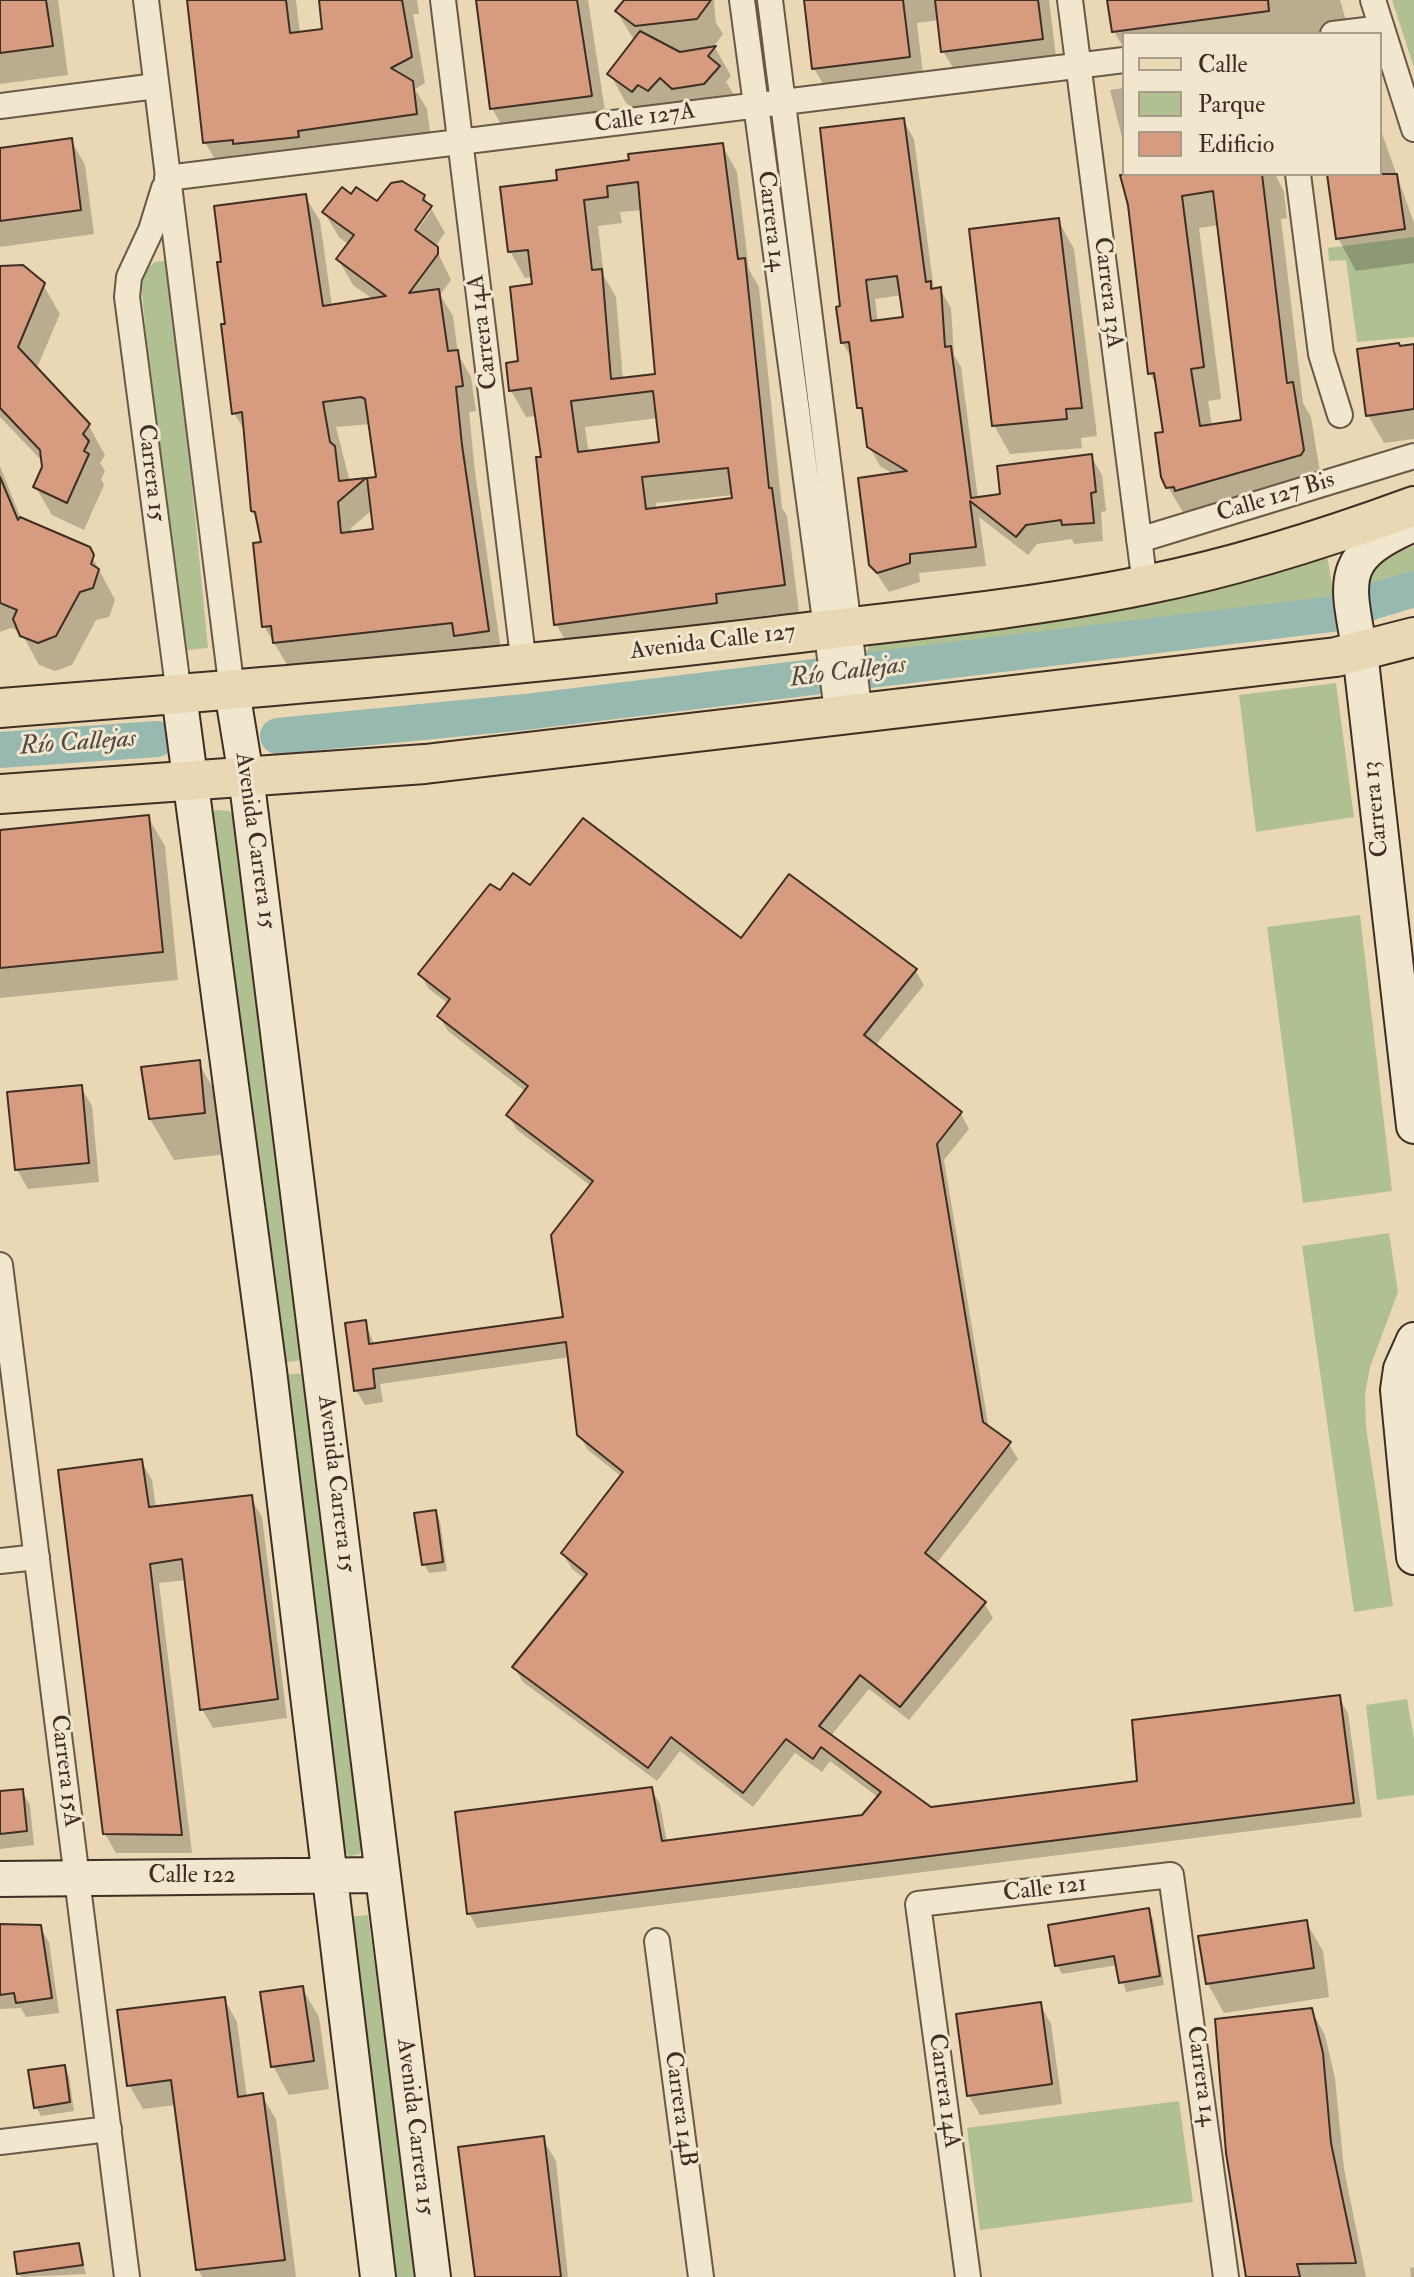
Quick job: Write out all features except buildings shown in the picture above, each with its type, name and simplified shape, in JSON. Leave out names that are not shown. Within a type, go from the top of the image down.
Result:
[{"type":"main road","name":"Avenida Calle 127","points":[[0,708],[838,638],[1145,585],[1334,535],[1414,506]]},
{"type":"main road","name":"Carrera 13","points":[[1414,524],[1382,540],[1355,565],[1350,579],[1414,1126]]},
{"type":"main road","points":[[0,794],[425,764],[847,703],[1359,646],[1414,637]]},
{"type":"main road","name":"Avenida Carrera 15","points":[[232,691],[246,776],[433,2277]]},
{"type":"main road","points":[[179,695],[331,1875],[378,2277]]},
{"type":"main road","points":[[1414,1340],[1401,1369],[1398,1390],[1414,1557]]},
{"type":"main road","name":"Calle 122","points":[[0,1879],[383,1875]]},
{"type":"street","name":"Carrera 15","points":[[146,0],[232,691]]},
{"type":"street","name":"Carrera 14A","points":[[443,0],[524,665]]},
{"type":"street","name":"Carrera 14","points":[[742,0],[798,441],[838,638],[847,703]]},
{"type":"street","name":"Carrera 14","points":[[770,0],[824,438],[838,638]]},
{"type":"street","name":"Carrera 13A","points":[[1070,0],[1145,585]]},
{"type":"street","points":[[1373,0],[1414,129]]},
{"type":"street","points":[[1349,32],[1382,28]]},
{"type":"street","name":"Calle 127A","points":[[167,178],[1122,60]]},
{"type":"street","points":[[0,106],[156,86]]},
{"type":"street","points":[[1298,176],[1321,354],[1340,415]]},
{"type":"street","name":"Carrera 15","points":[[167,178],[156,218],[129,277],[127,297],[179,695]]},
{"type":"street","points":[[140,254],[148,250],[166,251],[179,262]]},
{"type":"street","points":[[798,441],[824,438]]},
{"type":"street","name":"Calle 127 Bis","points":[[1139,540],[1414,456]]},
{"type":"street","name":"Carrera 15A","points":[[0,1265],[127,2277]]},
{"type":"street","points":[[0,1561],[37,1557]]},
{"type":"street","name":"Carrera 14","points":[[1171,1875],[1226,2277]]},
{"type":"street","name":"Calle 121","points":[[918,1904],[1171,1875]]},
{"type":"street","name":"Carrera 14A","points":[[918,1904],[968,2277]]},
{"type":"street","name":"Carrera 14B","points":[[657,1941],[701,2277]]},
{"type":"street","points":[[0,2142],[109,2129]]},
{"type":"green space","points":[[1392,0],[1414,0],[1414,68]]},
{"type":"green space","points":[[1414,237],[1414,337],[1357,342],[1346,260],[1329,261],[1328,248]]},
{"type":"green space","points":[[170,260],[208,648],[178,651],[140,274],[155,262]]},
{"type":"green space","points":[[1414,546],[1414,579],[1365,592],[1373,561]]},
{"type":"green space","points":[[1326,550],[1334,596],[865,654],[871,642]]},
{"type":"green space","points":[[1336,683],[1354,817],[1256,832],[1239,695]]},
{"type":"green space","points":[[215,810],[230,811],[234,817],[304,1360],[279,1363],[211,817]]},
{"type":"green space","points":[[1360,915],[1392,1191],[1303,1203],[1267,927]]},
{"type":"green space","points":[[1389,1233],[1398,1292],[1370,1367],[1365,1394],[1366,1427],[1393,1606],[1354,1612],[1302,1246]]},
{"type":"green space","points":[[307,1373],[365,1845],[359,1854],[349,1856],[340,1845],[281,1375]]},
{"type":"green space","points":[[1407,1699],[1414,1739],[1414,1795],[1377,1800],[1366,1705]]},
{"type":"green space","points":[[368,1915],[417,2277],[389,2277],[349,1917]]},
{"type":"green space","points":[[1179,2101],[1193,2202],[980,2230],[967,2128]]},
{"type":"waterway","name":"Río Callejas","points":[[278,736],[525,712],[1332,614],[1414,589]]},
{"type":"waterway","name":"Río Callejas","points":[[0,750],[157,739]]}]
